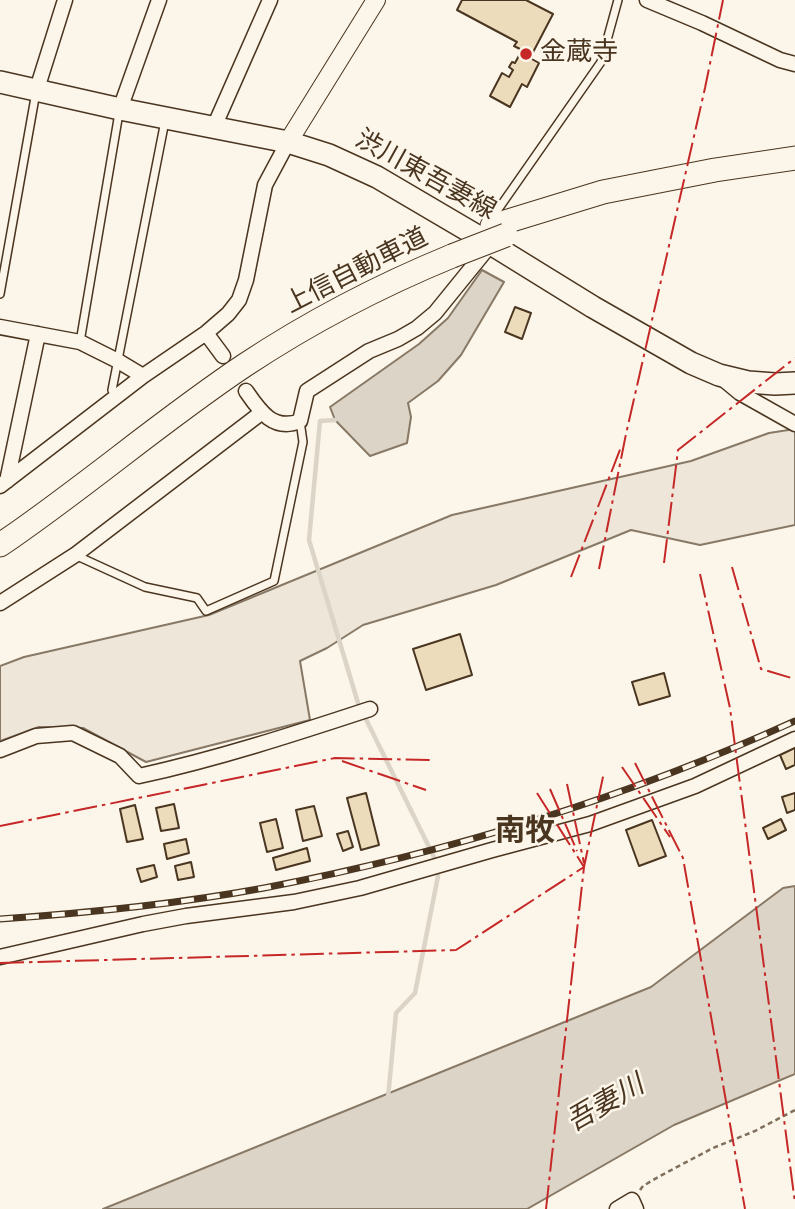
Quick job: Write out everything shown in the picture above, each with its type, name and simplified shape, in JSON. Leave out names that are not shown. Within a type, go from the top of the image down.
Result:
[{"type":"highway","name":"上信自動車道","points":[[0,530],[58,490],[235,355],[342,293],[398,265],[557,218],[605,198],[715,170],[795,158]]},
{"type":"highway","name":"上信自動車道","points":[[605,198],[795,171]]},
{"type":"highway","name":"上信自動車道","points":[[0,545],[43,516],[243,366],[299,330],[449,250]]},
{"type":"main road","name":"渋川東吾妻線","points":[[0,82],[288,142],[329,155],[377,177],[691,363],[719,376],[748,382],[795,383]]},
{"type":"street","points":[[37,89],[65,0]]},
{"type":"street","points":[[120,109],[159,0]]},
{"type":"street","points":[[214,127],[270,0]]},
{"type":"street","points":[[4,484],[143,376],[206,333],[228,314],[239,300],[246,280],[265,185],[288,142],[376,0]]},
{"type":"street","points":[[647,0],[780,60],[795,64]]},
{"type":"street","points":[[246,391],[261,413],[278,423],[293,424],[300,421],[307,391],[369,351],[417,328],[435,313],[485,240]]},
{"type":"street","points":[[0,327],[80,342],[143,376]]},
{"type":"street","points":[[206,333],[223,356]]},
{"type":"street","points":[[4,484],[38,334]]},
{"type":"street","points":[[719,376],[740,393],[795,424]]},
{"type":"street","points":[[0,603],[75,555],[261,413]]},
{"type":"street","points":[[0,750],[36,736],[74,733],[120,756],[139,776],[293,735],[370,709]]},
{"type":"street","points":[[0,957],[164,920],[294,902],[360,888],[590,824],[695,786],[795,739]]},
{"type":"street","points":[[617,1209],[634,1205]]},
{"type":"lane","points":[[485,240],[601,62],[618,0]]},
{"type":"lane","points":[[0,294],[37,89]]},
{"type":"lane","points":[[80,342],[120,109]]},
{"type":"lane","points":[[112,390],[166,117]]},
{"type":"lane","points":[[75,555],[145,587],[197,598],[206,611],[274,581],[303,442],[300,421]]},
{"type":"path","points":[[634,1205],[643,1185],[713,1148],[755,1131],[795,1110]]},
{"type":"shaded area","points":[[795,429],[795,525],[700,545],[631,530],[496,585],[363,625],[327,648],[300,661],[310,720],[146,762],[83,728],[39,727],[0,741],[0,666],[24,657],[209,615],[452,515],[691,461],[769,433]]},
{"type":"water","points":[[482,270],[504,282],[461,355],[438,381],[408,403],[411,417],[407,443],[370,456],[335,420],[330,407],[419,344],[448,318]]},
{"type":"water","name":"吾妻川","points":[[795,886],[795,1074],[674,1125],[527,1209],[103,1209],[651,987],[783,888]]},
{"type":"building","name":"金蔵寺","points":[[462,0],[526,0],[553,14],[530,58],[539,63],[527,87],[522,84],[510,107],[490,96],[502,73],[509,77],[513,70],[509,67],[512,62],[515,63],[522,50],[514,46],[517,42],[457,10]]},
{"type":"building","points":[[515,307],[531,313],[522,339],[505,332]]},
{"type":"building","points":[[460,634],[472,675],[426,690],[413,649]]},
{"type":"building","points":[[664,673],[670,696],[639,705],[632,682]]},
{"type":"building","points":[[795,748],[795,765],[786,769],[780,755]]},
{"type":"building","points":[[366,793],[379,845],[361,850],[347,798]]},
{"type":"building","points":[[795,793],[795,810],[787,813],[782,797]]},
{"type":"building","points":[[174,804],[179,828],[161,831],[156,808]]},
{"type":"building","points":[[135,805],[143,839],[127,842],[120,809]]},
{"type":"building","points":[[314,806],[322,836],[303,841],[296,810]]},
{"type":"building","points":[[276,819],[283,848],[267,852],[260,823]]},
{"type":"building","points":[[781,819],[786,830],[768,839],[763,828]]},
{"type":"building","points":[[652,820],[666,856],[639,866],[626,830]]},
{"type":"building","points":[[348,831],[353,847],[343,851],[337,834]]},
{"type":"building","points":[[186,839],[189,853],[167,859],[164,844]]},
{"type":"building","points":[[307,848],[310,861],[276,870],[273,858]]},
{"type":"building","points":[[191,862],[194,877],[178,880],[175,866]]},
{"type":"building","points":[[154,865],[157,877],[141,882],[137,869]]},
{"type":"waterway","points":[[335,420],[320,421],[309,540],[358,703],[434,857],[438,876],[415,993],[396,1013],[388,1098]]},
{"type":"railway","points":[[0,919],[198,899],[264,888],[400,858],[468,840],[601,798],[666,775],[795,721]]},
{"type":"power","points":[[599,569],[626,434],[723,0]]},
{"type":"power","points":[[664,563],[678,450],[795,358]]},
{"type":"power","points":[[571,577],[621,447]]},
{"type":"power","points":[[732,567],[761,669],[795,679]]},
{"type":"power","points":[[700,574],[730,708],[795,1203]]},
{"type":"power","points":[[0,826],[335,758],[430,760]]},
{"type":"power","points":[[342,761],[426,790]]},
{"type":"power","points":[[635,763],[683,858],[745,1209]]},
{"type":"power","points":[[622,767],[670,837]]},
{"type":"power","points":[[546,1209],[584,867],[604,772]]},
{"type":"power","points":[[567,784],[584,863]]},
{"type":"power","points":[[550,789],[577,851]]},
{"type":"power","points":[[537,793],[584,867]]},
{"type":"power","points":[[0,963],[456,950],[584,867]]},
{"type":"place","name":"金蔵寺","points":[[526,54]]},
{"type":"district","name":"南牧","points":[[525,833]]}]
